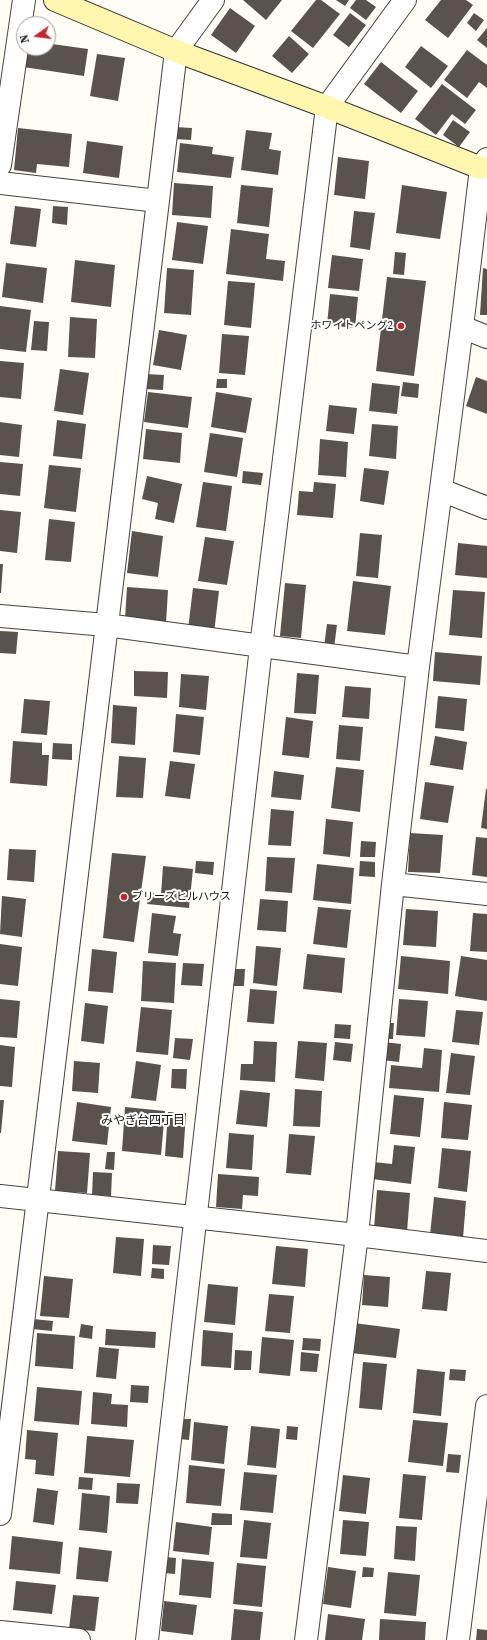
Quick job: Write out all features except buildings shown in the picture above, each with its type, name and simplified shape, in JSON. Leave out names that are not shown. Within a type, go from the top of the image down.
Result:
[{"type":"street","points":[[0,165],[24,0]]},
{"type":"street","points":[[56,0],[176,51],[485,166],[462,327],[418,667],[393,884],[357,1235],[306,1640]]},
{"type":"street","points":[[0,1514],[176,51],[213,0]]},
{"type":"street","points":[[147,1640],[197,1217],[261,647],[327,107],[405,0]]},
{"type":"street","points":[[0,183],[158,201]]},
{"type":"street","points":[[462,327],[487,337]]},
{"type":"street","points":[[441,490],[487,508]]},
{"type":"street","points":[[0,616],[106,625],[418,667]]},
{"type":"street","points":[[393,884],[487,894]]},
{"type":"street","points":[[0,1196],[357,1235],[487,1251]]},
{"type":"street","points":[[458,1640],[487,1406]]},
{"type":"street","points":[[0,1632],[79,1640]]},
{"type":"place","name":"ホワイトペング2","points":[[401,326]]},
{"type":"place","name":"ブリーズヒルハウス","points":[[124,897]]},
{"type":"district","name":"みやぎ台四丁目","points":[[143,1121]]}]
